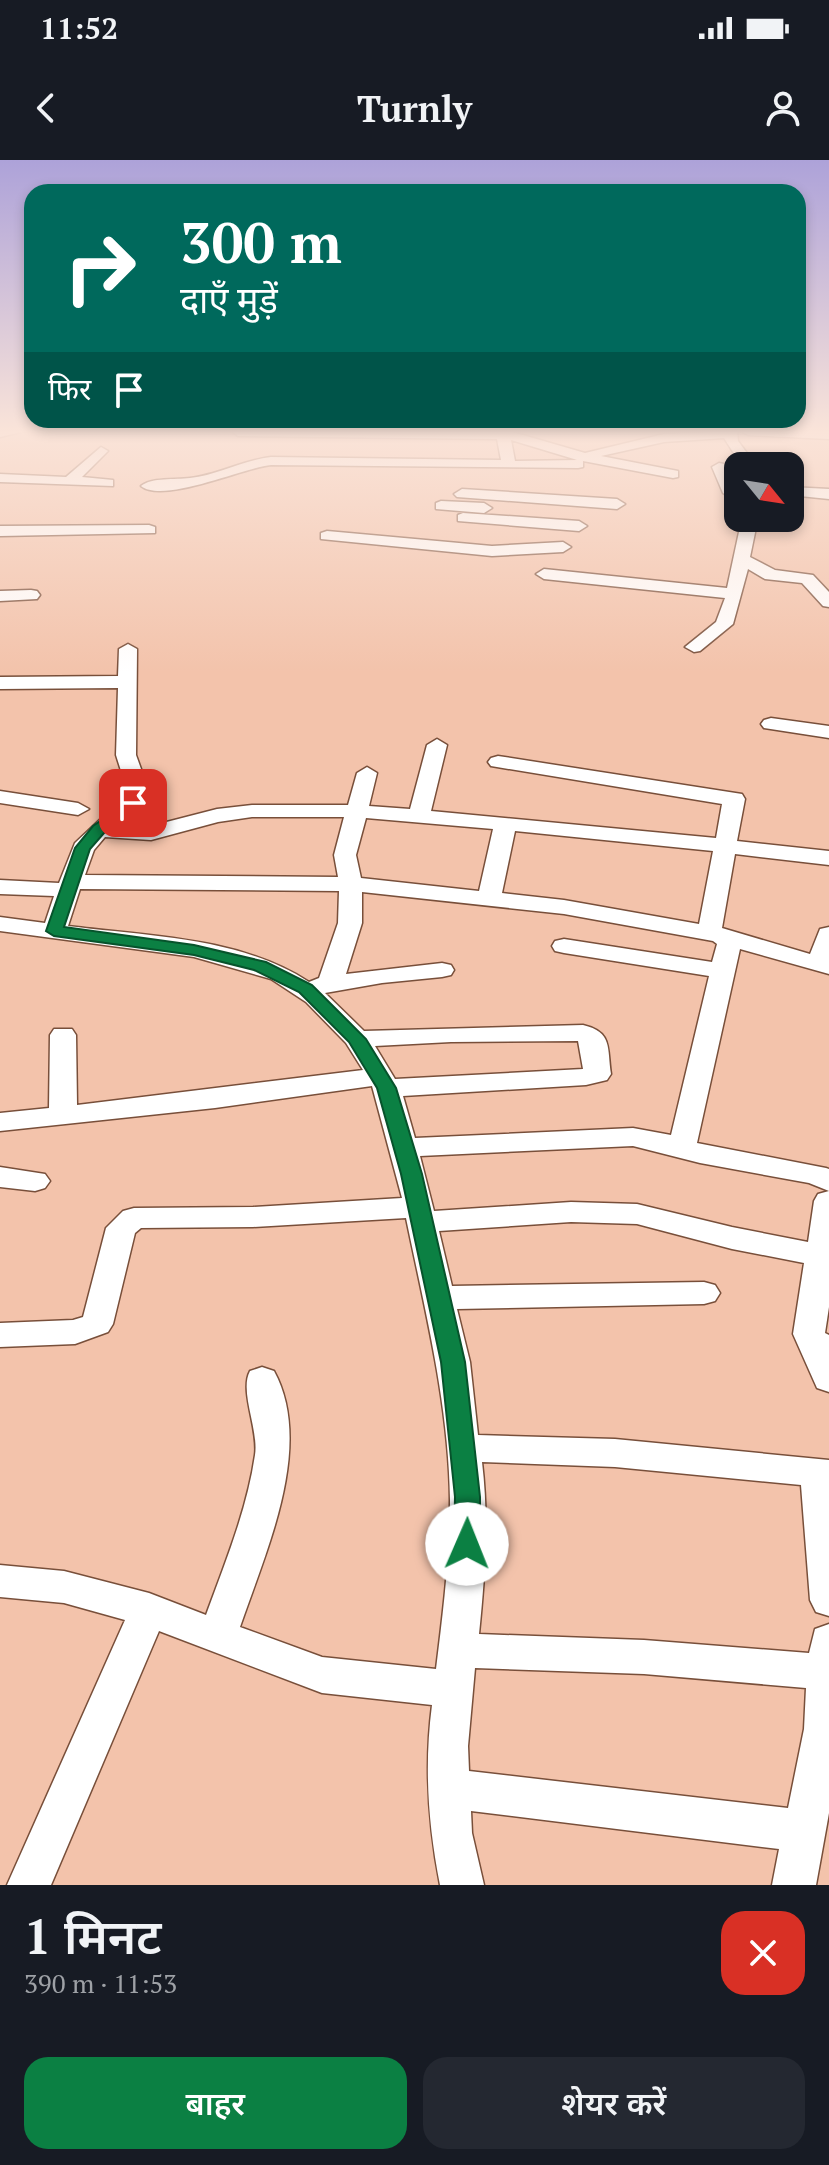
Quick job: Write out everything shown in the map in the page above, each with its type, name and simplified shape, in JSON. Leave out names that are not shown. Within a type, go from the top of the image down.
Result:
[{"type":"street","points":[[445,512],[585,521]]},
{"type":"street","points":[[32,514],[103,516],[106,518],[105,532]]},
{"type":"street","points":[[0,531],[149,530]]},
{"type":"street","points":[[694,647],[724,624],[735,594],[747,532]]},
{"type":"street","points":[[327,536],[492,551],[563,547]]},
{"type":"street","points":[[742,559],[771,575],[804,578],[829,602]]},
{"type":"street","points":[[544,574],[735,594]]},
{"type":"street","points":[[0,596],[31,595]]},
{"type":"street","points":[[54,931],[83,848],[139,794],[126,755],[128,649]]},
{"type":"street","points":[[0,683],[127,682]]},
{"type":"street","points":[[771,724],[829,732]]},
{"type":"street","points":[[419,816],[437,745]]},
{"type":"street","points":[[498,762],[734,799],[724,845],[718,935]]},
{"type":"street","points":[[318,986],[350,923],[351,884],[345,855],[367,773]]},
{"type":"street","points":[[0,797],[78,809]]},
{"type":"street","points":[[99,830],[151,833],[235,812],[357,811],[724,845],[829,858]]},
{"type":"street","points":[[489,898],[505,824]]},
{"type":"street","points":[[0,887],[351,884],[605,913],[718,935],[824,966],[829,934]]},
{"type":"street","points":[[0,924],[194,950],[239,960],[318,986],[382,975],[442,970]]},
{"type":"street","points":[[682,1147],[729,943],[718,935]]},
{"type":"street","points":[[564,946],[722,971]]},
{"type":"street","points":[[318,986],[384,1082],[421,1214],[453,1362],[468,1497],[467,1567],[447,1746],[447,1788],[451,1833],[462,1885]]},
{"type":"street","points":[[0,1122],[384,1082],[586,1077],[597,1074],[599,1068],[593,1038],[583,1033],[477,1033],[357,1039]]},
{"type":"street","points":[[63,1035],[63,1115]]},
{"type":"street","points":[[404,1148],[622,1137],[816,1175],[829,1181]]},
{"type":"street","points":[[0,1177],[35,1181]]},
{"type":"street","points":[[829,1201],[809,1334],[823,1347],[829,1379]]},
{"type":"street","points":[[0,1335],[75,1332],[97,1324],[121,1228],[134,1218],[571,1212],[637,1214],[724,1236],[821,1255]]},
{"type":"street","points":[[439,1298],[704,1293]]},
{"type":"street","points":[[218,1636],[253,1535],[273,1454],[273,1433],[262,1380]]},
{"type":"street","points":[[462,1448],[615,1453],[824,1474],[829,1600]]},
{"type":"street","points":[[0,1581],[64,1587],[149,1610],[322,1675],[453,1689]]},
{"type":"street","points":[[29,1885],[149,1610]]},
{"type":"street","points":[[794,1885],[824,1729],[829,1641]]},
{"type":"street","points":[[457,1650],[644,1657],[829,1672]]},
{"type":"street","points":[[447,1788],[805,1831]]},
{"type":"route","points":[[133,803],[99,830],[83,848],[54,931],[194,950],[260,966],[306,988],[357,1039],[387,1088],[411,1174],[453,1362],[468,1497],[467,1544]]}]
